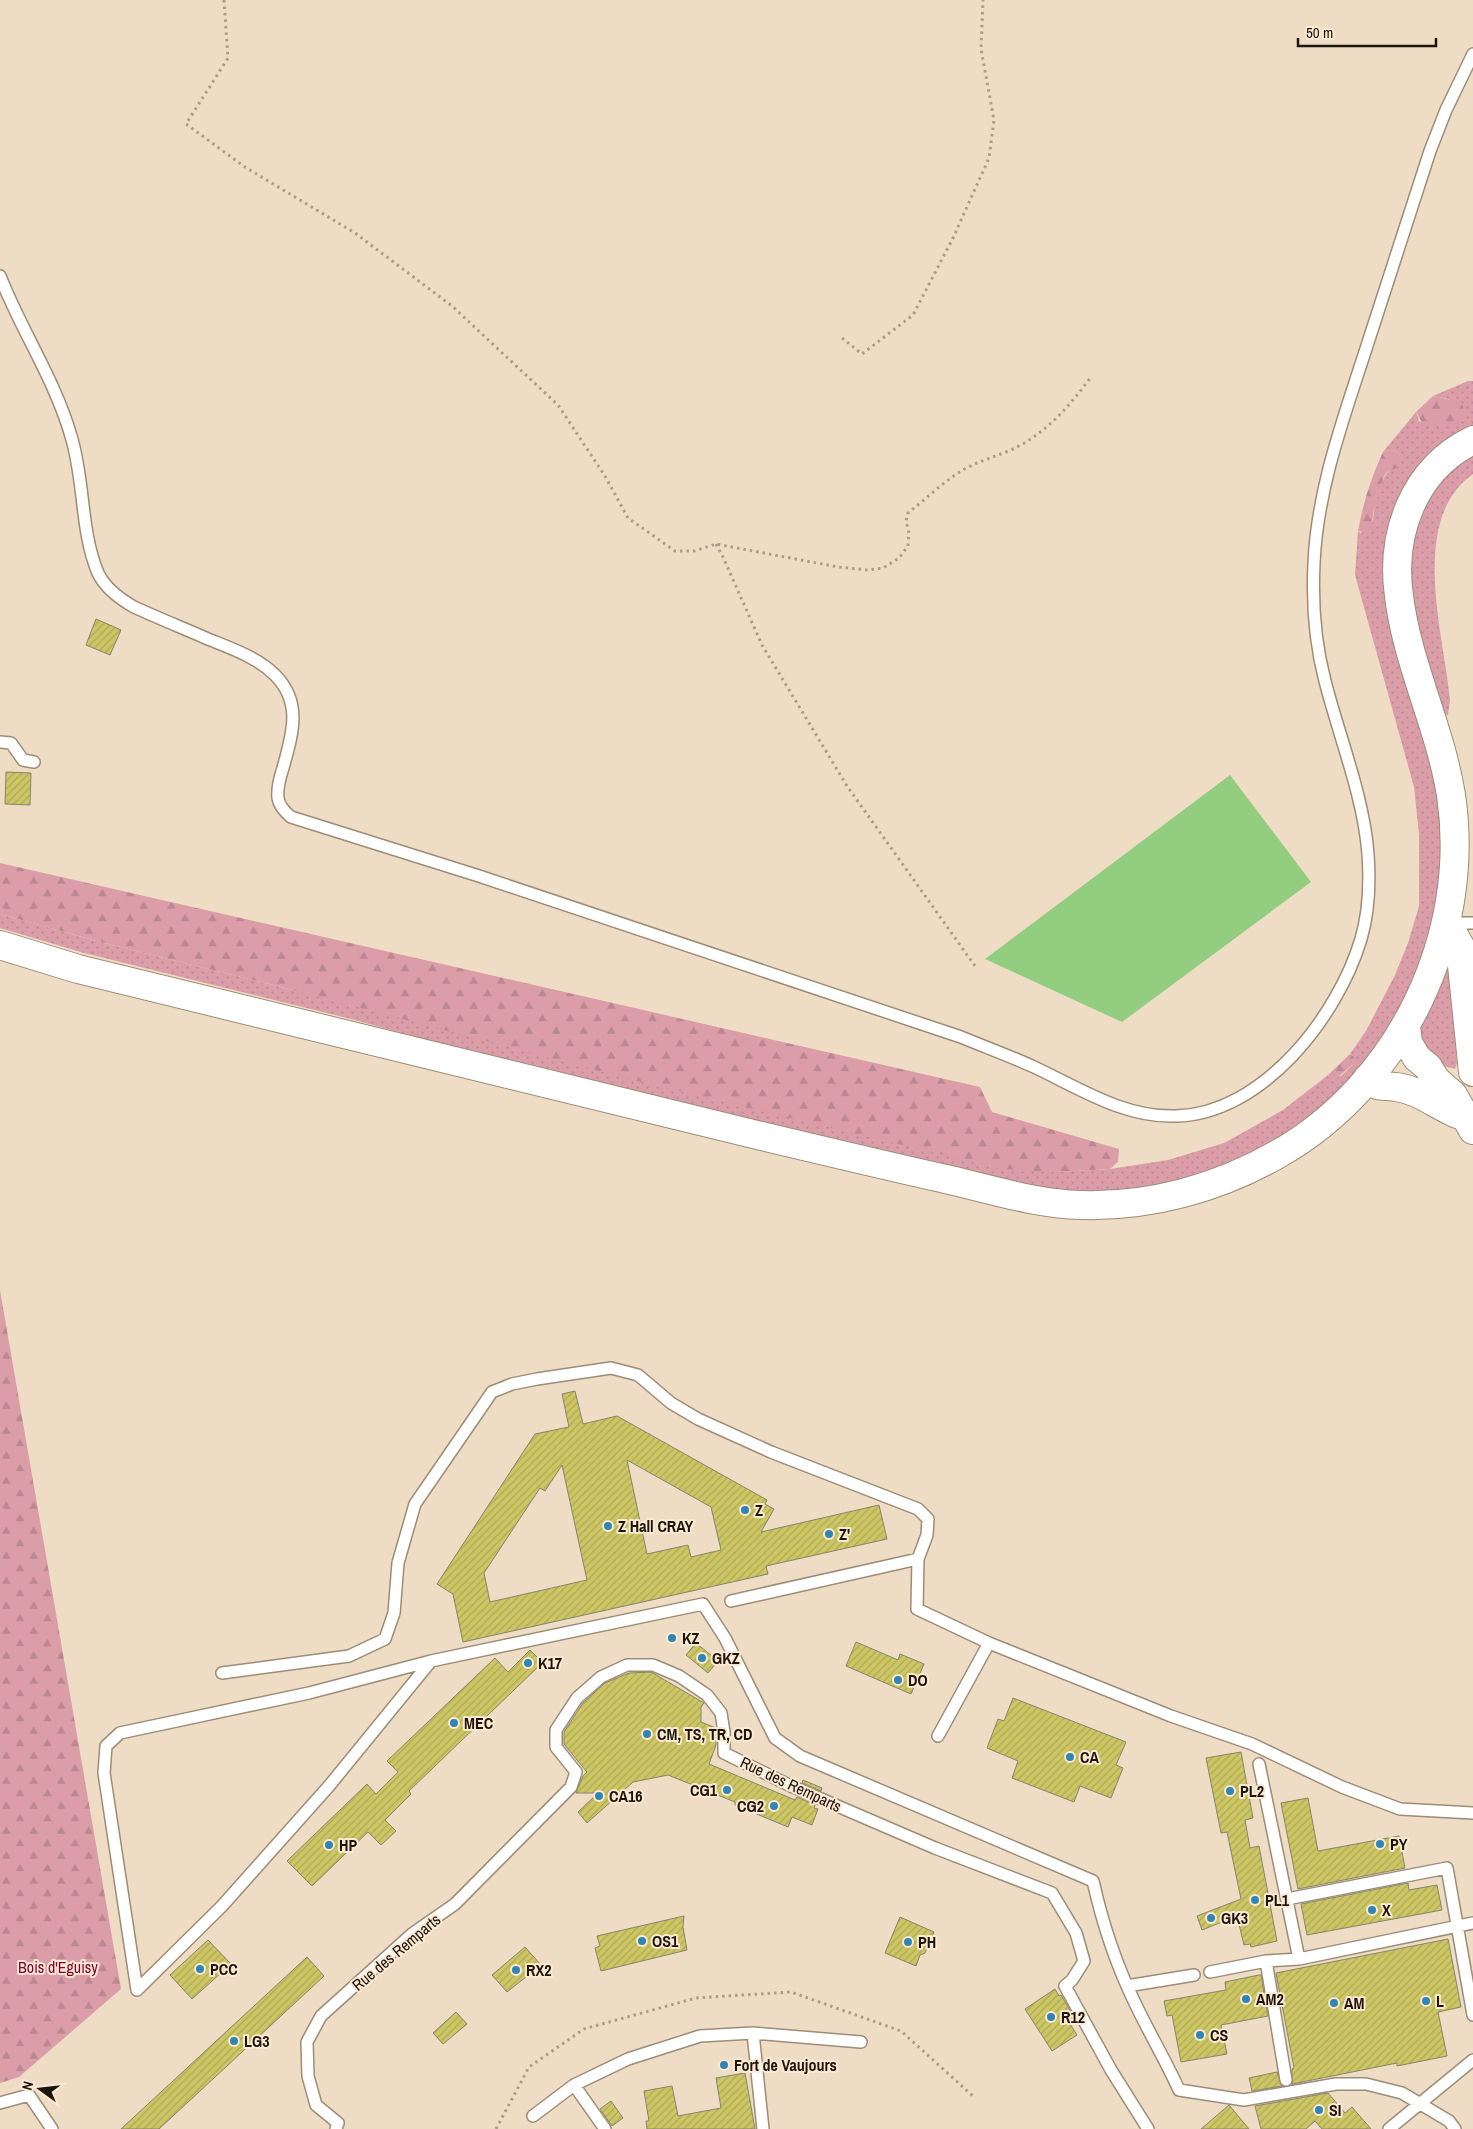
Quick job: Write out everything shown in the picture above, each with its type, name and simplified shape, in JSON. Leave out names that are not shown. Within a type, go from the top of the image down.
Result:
[{"type":"main road","points":[[1473,440],[1439,463],[1420,486],[1406,514],[1397,556],[1398,594],[1405,626],[1435,729],[1451,796],[1460,946],[1473,1072]]},
{"type":"main road","points":[[0,945],[78,969],[546,1084],[995,1191],[1064,1204],[1102,1205],[1152,1200],[1194,1190],[1234,1176],[1258,1165],[1300,1140],[1338,1110],[1374,1071],[1406,1026],[1460,923]]},
{"type":"main road","points":[[1406,1026],[1408,1043],[1416,1058],[1428,1067],[1436,1080],[1453,1095],[1469,1124]]},
{"type":"main road","points":[[1374,1071],[1394,1064],[1421,1079],[1436,1080]]},
{"type":"main road","points":[[1374,1071],[1375,1086],[1397,1087],[1424,1095],[1469,1124]]},
{"type":"main road","points":[[1469,1124],[1473,1087]]},
{"type":"lane","points":[[0,276],[42,364],[71,436],[89,544],[100,576],[122,600],[134,607],[235,650],[258,662],[275,675],[286,690],[293,708],[294,729],[280,778],[278,798],[282,808],[291,817],[479,876],[961,1037],[1033,1067],[1102,1100],[1138,1112],[1176,1116],[1214,1110],[1250,1092],[1289,1058],[1315,1028],[1338,993],[1352,964],[1362,936],[1369,897],[1368,854],[1365,830],[1345,748],[1324,679],[1316,637],[1313,599],[1318,522],[1326,482],[1341,426],[1430,151],[1446,110],[1473,54]]},
{"type":"lane","points":[[0,742],[10,743],[24,760],[34,762]]},
{"type":"lane","points":[[222,1673],[349,1656],[385,1639],[394,1614],[398,1563],[415,1504],[492,1392],[512,1384],[611,1368],[638,1375],[671,1403],[698,1419],[771,1452],[918,1509],[928,1519],[927,1535],[918,1559],[917,1609],[989,1643],[1171,1716],[1252,1744],[1342,1787],[1400,1810],[1473,1813]]},
{"type":"lane","points":[[731,1601],[918,1559]]},
{"type":"lane","points":[[431,1661],[329,1786],[229,1899],[137,1990],[104,1774],[106,1746],[120,1733],[309,1693],[431,1661],[703,1604],[724,1638],[775,1738],[800,1756],[1094,1881],[1106,1927],[1127,1986],[1179,2090],[1244,2100],[1336,2084],[1366,2084],[1402,2093],[1449,2121],[1455,2129]]},
{"type":"lane","points":[[938,1736],[989,1643]]},
{"type":"lane","name":"Rue des Remparts","points":[[336,2129],[338,2123],[316,2105],[308,2076],[307,2042],[321,2016],[412,1934],[455,1904],[571,1787],[576,1772],[556,1747],[556,1730],[577,1698],[601,1677],[627,1665],[653,1665],[679,1676],[706,1695],[721,1713],[724,1732],[724,1752],[790,1786],[1052,1893],[1076,1933],[1084,1961],[1072,1980],[1065,1986],[1111,2070],[1148,2129]]},
{"type":"lane","points":[[1259,1764],[1299,1958]]},
{"type":"lane","points":[[1287,1899],[1447,1868],[1473,2015]]},
{"type":"lane","points":[[1210,1972],[1266,1961],[1299,1958],[1473,1922]]},
{"type":"lane","points":[[1266,1961],[1286,2080]]},
{"type":"lane","points":[[1127,1986],[1194,1975]]},
{"type":"lane","points":[[533,2116],[574,2085],[628,2059],[700,2036],[753,2033],[861,2042]]},
{"type":"lane","points":[[753,2033],[763,2129]]},
{"type":"lane","points":[[1389,2129],[1473,2060]]},
{"type":"lane","points":[[574,2085],[605,2129]]},
{"type":"lane","points":[[0,2103],[29,2095],[52,2129]]},
{"type":"path","points":[[224,0],[228,58],[186,124],[244,167],[355,233],[452,306],[558,405],[605,476],[628,518],[676,551],[694,551],[716,544],[838,567],[868,570],[884,568],[899,558],[908,546],[909,533],[906,521],[908,513],[960,471],[980,460],[1006,452],[1034,438],[1069,407],[1091,377]]},
{"type":"path","points":[[842,338],[862,354],[913,315],[953,238],[989,158],[994,120],[981,49],[983,0]]},
{"type":"path","points":[[716,544],[762,645],[847,786],[975,966]]},
{"type":"green space","points":[[1468,381],[1473,381],[1473,426],[1452,437],[1434,451],[1406,485],[1390,525],[1385,548],[1384,571],[1432,761],[1443,826],[1439,888],[1425,950],[1403,1005],[1356,1073],[1323,1106],[1297,1128],[1247,1159],[1172,1185],[1109,1194],[1037,1190],[497,1059],[351,1019],[84,953],[0,928],[0,914],[100,942],[285,988],[1057,1172],[1110,1169],[1168,1160],[1224,1143],[1283,1110],[1328,1075],[1329,1078],[1341,1076],[1353,1064],[1354,1057],[1350,1054],[1366,1031],[1395,975],[1408,943],[1419,906],[1419,834],[1414,787],[1355,575],[1358,531],[1361,533],[1373,521],[1374,510],[1384,478],[1399,462],[1399,453],[1390,450],[1383,452],[1416,412],[1419,421],[1430,426],[1436,424],[1449,426],[1449,399],[1433,396]]},
{"type":"green space","points":[[1433,396],[1457,401],[1463,406],[1464,412],[1459,422],[1449,426],[1424,426],[1416,412]]},
{"type":"green space","points":[[1390,450],[1399,453],[1401,458],[1398,467],[1387,472],[1384,476],[1373,513],[1372,529],[1367,533],[1358,531],[1375,471],[1383,452]]},
{"type":"green space","points":[[1473,453],[1473,474],[1453,494],[1441,519],[1436,548],[1435,580],[1450,700],[1448,715],[1442,713],[1415,620],[1409,582],[1414,525],[1440,479]]},
{"type":"green space","points":[[0,863],[980,1087],[992,1112],[1119,1149],[1118,1162],[1110,1169],[1057,1172],[1002,1169],[634,1080],[285,988],[100,942],[0,914]]},
{"type":"green space","points":[[1449,964],[1457,1063],[1455,1069],[1440,1065],[1423,1049],[1420,1026],[1446,966]]},
{"type":"green space","points":[[1350,1054],[1354,1057],[1353,1064],[1336,1079],[1329,1078],[1328,1075]]},
{"type":"green space","name":"Bois d'Eguisy","points":[[0,1290],[121,1989],[19,2077],[0,2083]]},
{"type":"shaded area","points":[[1230,775],[1311,882],[1122,1022],[985,959]]},
{"type":"building","points":[[96,619],[121,630],[110,655],[86,645]]},
{"type":"building","points":[[6,772],[31,773],[30,805],[5,804]]},
{"type":"building","points":[[575,1391],[583,1424],[617,1416],[767,1500],[765,1504],[774,1509],[761,1532],[879,1505],[887,1539],[766,1566],[768,1574],[463,1642],[453,1594],[437,1584],[535,1434],[569,1427],[562,1394]],"holes":[[[627,1460],[711,1507],[721,1550],[691,1557],[688,1545],[647,1554]],[[562,1465],[587,1580],[490,1602],[484,1573],[540,1488],[545,1491]]]},
{"type":"building","name":"DO","points":[[856,1642],[898,1660],[900,1654],[924,1664],[911,1694],[846,1666]]},
{"type":"building","name":"GKZ","points":[[696,1643],[718,1661],[708,1673],[686,1655]]},
{"type":"building","points":[[530,1650],[541,1661],[538,1664],[540,1665],[409,1791],[411,1794],[385,1820],[396,1831],[381,1845],[368,1832],[312,1886],[287,1861],[367,1784],[376,1794],[398,1772],[387,1761],[495,1658],[508,1672]]},
{"type":"building","name":"CM, TS, TR, CD","points":[[651,1672],[704,1703],[701,1707],[701,1722],[716,1728],[716,1745],[709,1764],[795,1800],[797,1797],[815,1805],[814,1808],[818,1809],[812,1825],[792,1817],[788,1827],[735,1805],[735,1802],[668,1775],[633,1782],[587,1823],[578,1812],[598,1793],[576,1793],[583,1776],[587,1772],[564,1744],[564,1732],[583,1703],[605,1683],[629,1673]]},
{"type":"building","name":"CA","points":[[1013,1698],[1126,1742],[1116,1765],[1123,1768],[1111,1798],[1080,1786],[1074,1802],[1012,1778],[1018,1761],[987,1748],[998,1719],[1004,1721]]},
{"type":"building","points":[[1241,1752],[1253,1818],[1245,1820],[1250,1848],[1259,1846],[1277,1941],[1251,1947],[1250,1944],[1244,1945],[1237,1916],[1202,1930],[1197,1916],[1241,1899],[1227,1832],[1221,1833],[1206,1758]]},
{"type":"building","points":[[803,1780],[822,1788],[821,1791],[802,1783]]},
{"type":"building","name":"PY","points":[[1308,1798],[1318,1851],[1399,1836],[1405,1868],[1298,1889],[1281,1803]]},
{"type":"building","name":"X","points":[[1408,1883],[1409,1890],[1437,1885],[1442,1910],[1307,1935],[1301,1904]]},
{"type":"building","name":"OS1","points":[[684,1916],[683,1927],[687,1950],[601,1971],[595,1948],[600,1946],[597,1936]]},
{"type":"building","name":"PH","points":[[900,1917],[934,1932],[925,1953],[920,1955],[916,1966],[885,1953]]},
{"type":"building","name":"AM","points":[[1448,1939],[1461,2007],[1438,2012],[1447,2056],[1397,2066],[1397,2063],[1292,2084],[1292,2069],[1294,2068],[1276,1973]]},
{"type":"building","name":"PCC","points":[[208,1940],[231,1964],[192,1999],[170,1975]]},
{"type":"building","name":"RX2","points":[[525,1947],[541,1965],[507,1992],[492,1975]]},
{"type":"building","name":"LG3","points":[[307,1957],[324,1976],[159,2129],[121,2129]]},
{"type":"building","points":[[1261,1975],[1268,2016],[1221,2025],[1227,2054],[1181,2062],[1172,2015],[1167,2016],[1164,2001],[1226,1990],[1225,1982]]},
{"type":"building","name":"R12","points":[[1055,1989],[1071,2012],[1075,2021],[1070,2024],[1077,2035],[1052,2051],[1025,2009]]},
{"type":"building","points":[[456,2012],[467,2024],[443,2044],[433,2033]]},
{"type":"building","points":[[1277,2072],[1282,2086],[1252,2091],[1249,2078]]},
{"type":"building","points":[[745,2073],[755,2129],[647,2129],[646,2121],[649,2121],[644,2091],[672,2086],[678,2116],[721,2108],[716,2078]]},
{"type":"building","name":"SI","points":[[1328,2093],[1345,2113],[1352,2107],[1371,2129],[1322,2129],[1315,2121],[1306,2129],[1261,2129],[1255,2106]]},
{"type":"building","points":[[611,2101],[623,2118],[612,2126],[600,2109]]},
{"type":"building","points":[[1229,2105],[1249,2129],[1201,2129]]},
{"type":"place","name":"Z","points":[[745,1510]]},
{"type":"place","name":"Z Hall CRAY","points":[[608,1526]]},
{"type":"place","name":"Z'","points":[[829,1534]]},
{"type":"place","name":"KZ","points":[[672,1638]]},
{"type":"place","name":"GKZ","points":[[702,1658]]},
{"type":"place","name":"K17","points":[[528,1663]]},
{"type":"place","name":"DO","points":[[898,1680]]},
{"type":"place","name":"MEC","points":[[454,1723]]},
{"type":"place","name":"CM, TS, TR, CD","points":[[647,1734]]},
{"type":"place","name":"CA","points":[[1070,1757]]},
{"type":"place","name":"CG1","points":[[727,1790]]},
{"type":"place","name":"PL2","points":[[1230,1791]]},
{"type":"place","name":"CA16","points":[[599,1796]]},
{"type":"place","name":"CG2","points":[[774,1806]]},
{"type":"place","name":"PY","points":[[1380,1844]]},
{"type":"place","name":"HP","points":[[329,1845]]},
{"type":"place","name":"PL1","points":[[1255,1900]]},
{"type":"place","name":"X","points":[[1372,1910]]},
{"type":"place","name":"GK3","points":[[1211,1918]]},
{"type":"place","name":"OS1","points":[[642,1941]]},
{"type":"place","name":"PH","points":[[908,1942]]},
{"type":"place","name":"PCC","points":[[200,1969]]},
{"type":"place","name":"RX2","points":[[516,1970]]},
{"type":"place","name":"AM2","points":[[1246,1999]]},
{"type":"place","name":"L","points":[[1426,2001]]},
{"type":"place","name":"AM","points":[[1334,2003]]},
{"type":"place","name":"R12","points":[[1051,2017]]},
{"type":"place","name":"CS","points":[[1200,2035]]},
{"type":"place","name":"LG3","points":[[234,2041]]},
{"type":"place","name":"Fort de Vaujours","points":[[724,2065]]},
{"type":"place","name":"SI","points":[[1319,2110]]}]
